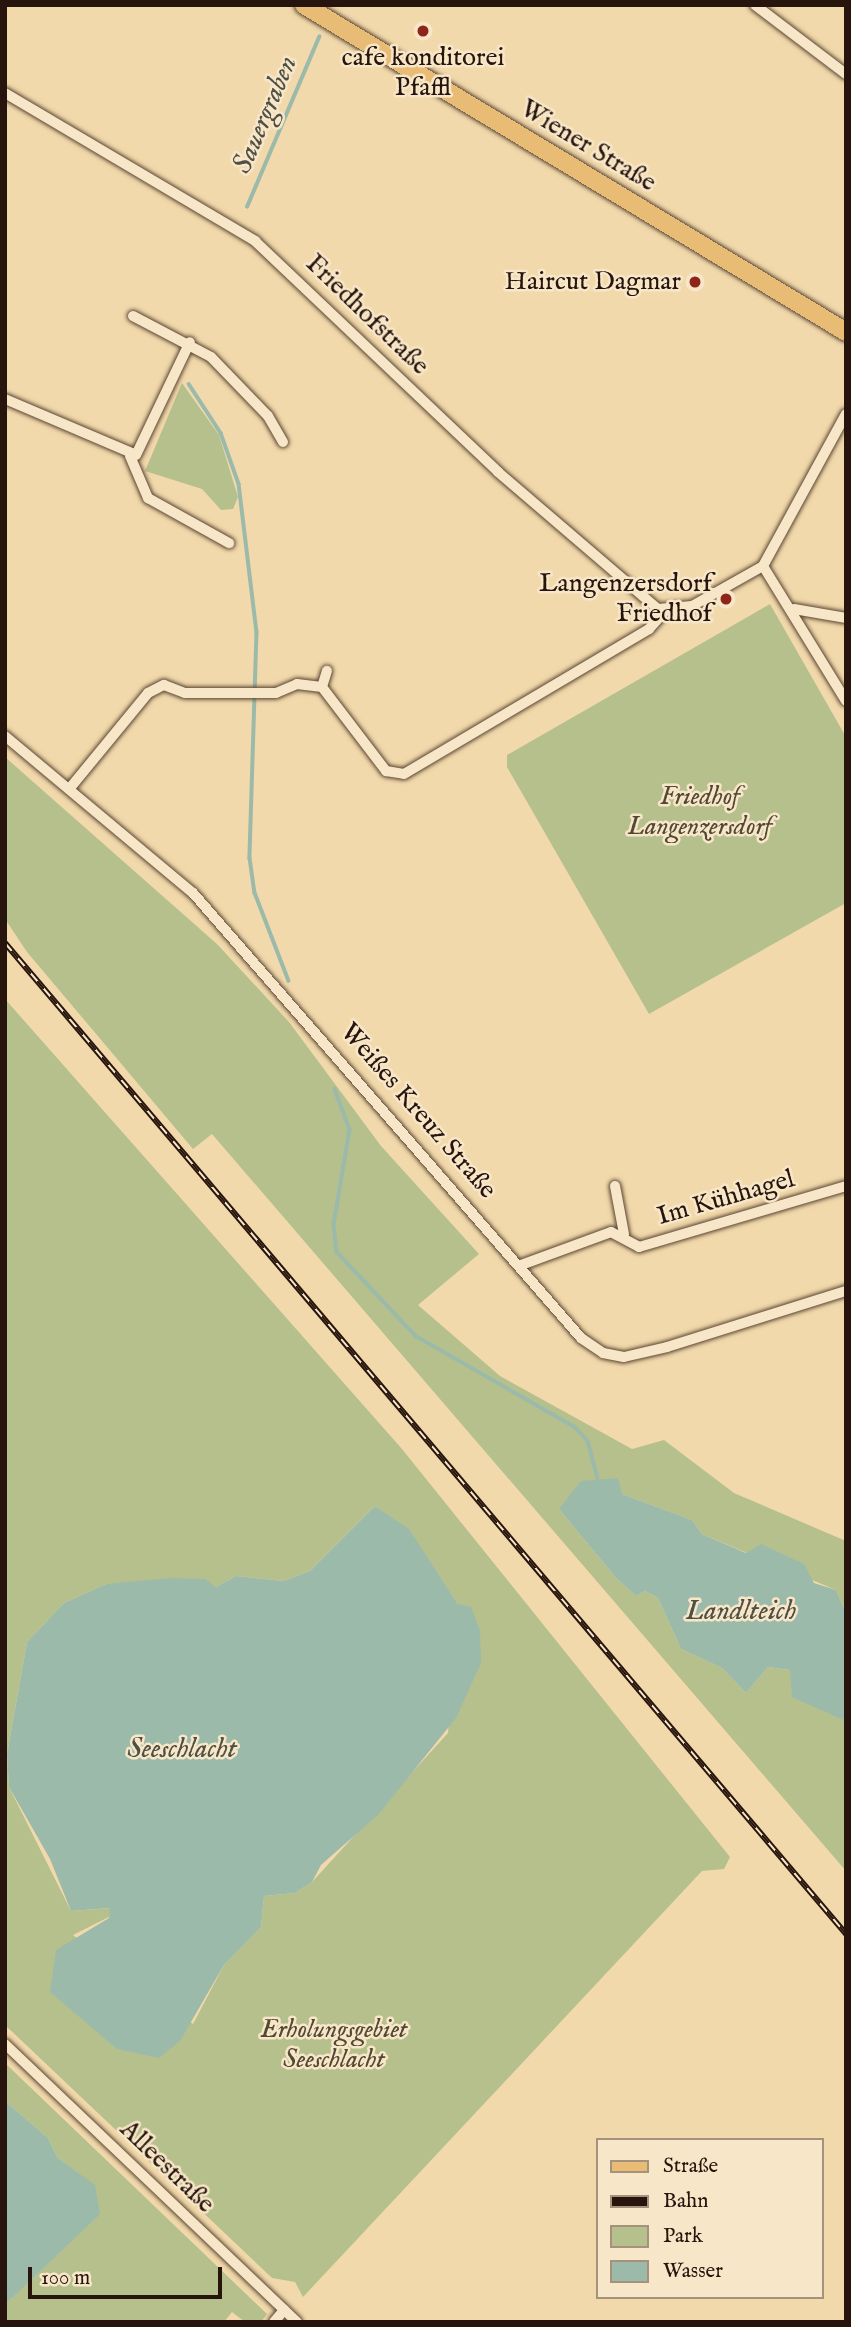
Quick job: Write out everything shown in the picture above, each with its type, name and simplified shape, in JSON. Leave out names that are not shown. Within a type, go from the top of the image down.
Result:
[{"type":"main road","name":"Wiener Straße","points":[[304,5],[846,332]]},
{"type":"street","points":[[755,5],[846,74]]},
{"type":"street","name":"Friedhofstraße","points":[[5,93],[255,241],[498,472],[644,601],[665,611]]},
{"type":"street","points":[[133,316],[190,342],[268,416],[283,442]]},
{"type":"street","points":[[130,456],[144,447],[190,342]]},
{"type":"street","points":[[5,399],[130,456],[148,498],[229,543]]},
{"type":"street","points":[[70,788],[155,686],[185,693],[259,693],[297,684],[322,687],[386,771],[404,774],[649,629],[665,611],[702,602],[763,566],[846,414]]},
{"type":"street","points":[[763,566],[794,610],[846,701]]},
{"type":"street","points":[[794,610],[846,618]]},
{"type":"street","points":[[322,687],[327,671]]},
{"type":"street","name":"Weißes Kreuz Straße","points":[[5,736],[192,893],[521,1265],[581,1338],[603,1353],[624,1357],[846,1291]]},
{"type":"street","name":"Im Kühhagel","points":[[615,1186],[624,1234]]},
{"type":"street","name":"Im Kühhagel","points":[[521,1265],[611,1232],[624,1234],[639,1247],[846,1186]]},
{"type":"street","name":"Alleestraße","points":[[5,2044],[297,2322]]},
{"type":"street","points":[[274,2322],[284,2310]]},
{"type":"green space","points":[[182,383],[219,435],[238,497],[233,509],[221,510],[202,489],[145,471]]},
{"type":"green space","name":"Friedhof Langenzersdorf","points":[[770,604],[846,737],[846,903],[649,1014],[507,767],[507,755]]},
{"type":"green space","points":[[5,757],[217,944],[289,1022],[381,1146],[479,1254],[418,1305],[500,1376],[632,1449],[664,1440],[734,1493],[846,1541],[846,1613],[836,1590],[702,1534],[692,1520],[622,1494],[559,1509],[616,1578],[636,1596],[645,1591],[658,1598],[681,1649],[722,1668],[746,1693],[768,1667],[790,1670],[846,1721],[846,1871],[212,1134],[193,1149],[27,952],[5,919]]},
{"type":"green space","name":"Erholungsgebiet Seeschlacht","points":[[5,999],[402,1449],[730,1857],[724,1869],[702,1871],[303,2297],[295,2282],[272,2278],[5,2025]],"holes":[[[375,1506],[409,1530],[458,1604],[448,1733],[312,1882],[295,1893],[264,1896],[261,1927],[224,1965],[193,2024],[73,1935],[109,1917],[111,1908],[71,1911],[9,1787],[7,1754],[27,1642],[64,1603],[106,1584],[216,1587],[236,1576],[284,1581],[310,1571]]]},
{"type":"green space","points":[[5,2063],[267,2314],[261,2322],[245,2322],[232,2312],[224,2322],[5,2322],[5,2305],[99,2214],[94,2185],[58,2158],[48,2138],[5,2101]]},
{"type":"water","name":"Landlteich","points":[[618,1478],[622,1494],[692,1520],[702,1534],[746,1553],[761,1544],[804,1564],[814,1583],[836,1590],[846,1613],[846,1721],[792,1697],[790,1670],[768,1667],[746,1693],[722,1668],[681,1649],[658,1598],[645,1591],[636,1596],[616,1578],[559,1509],[581,1481]]},
{"type":"water","name":"Seeschlacht","points":[[375,1506],[409,1529],[458,1604],[471,1607],[480,1631],[481,1663],[456,1718],[378,1815],[321,1865],[312,1882],[295,1893],[264,1896],[261,1927],[224,1965],[180,2041],[159,2058],[117,2049],[50,1992],[56,1950],[109,1918],[110,1908],[71,1911],[50,1859],[9,1787],[7,1754],[27,1642],[64,1603],[106,1584],[171,1578],[205,1579],[216,1587],[236,1576],[284,1581],[310,1571]]},
{"type":"water","points":[[5,2101],[48,2138],[58,2158],[95,2185],[100,2214],[5,2305]]},
{"type":"waterway","name":"Sauergraben","points":[[247,207],[319,37]]},
{"type":"waterway","points":[[189,384],[221,433],[239,484],[257,632],[250,858],[255,893],[289,981]]},
{"type":"waterway","points":[[335,1089],[350,1130],[334,1225],[337,1252],[416,1336],[575,1427],[588,1441],[598,1478]]},
{"type":"railway","points":[[5,943],[846,1934]]},
{"type":"place","name":"cafe konditorei Pfaffl","points":[[423,31]]},
{"type":"place","name":"Haircut Dagmar","points":[[695,282]]},
{"type":"place","name":"Langenzersdorf Friedhof","points":[[726,599]]}]
